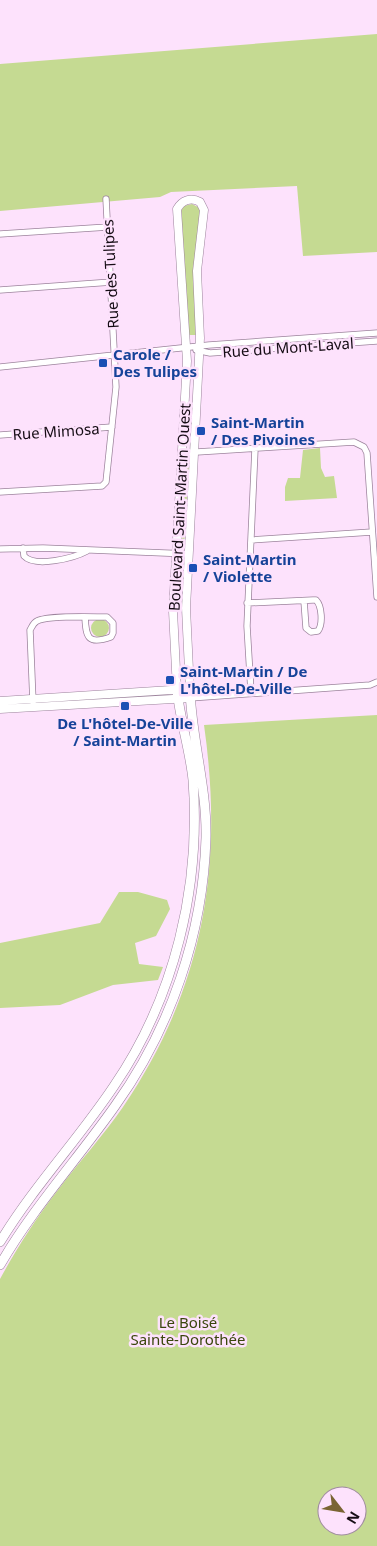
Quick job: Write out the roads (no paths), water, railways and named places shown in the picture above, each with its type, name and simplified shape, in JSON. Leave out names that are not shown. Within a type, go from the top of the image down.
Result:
[{"type":"main road","name":"Boulevard Saint-Martin Ouest","points":[[0,1242],[35,1189],[96,1112],[122,1074],[153,1016],[172,966],[186,910],[194,838],[192,774],[177,694]]},
{"type":"main road","name":"Boulevard Saint-Martin Ouest","points":[[0,1265],[36,1208],[130,1084],[160,1030],[180,981],[198,911],[206,836],[204,788],[190,695]]},
{"type":"street","name":"Rue des Tulipes","points":[[0,492],[102,486],[106,482],[116,387],[112,282],[106,199]]},
{"type":"street","name":"Boulevard Saint-Martin Ouest","points":[[177,694],[173,622],[186,349],[178,209],[182,203],[192,200],[200,202],[204,210],[197,271],[199,348],[186,634],[190,695]]},
{"type":"street","points":[[0,234],[108,227]]},
{"type":"street","points":[[0,290],[112,282]]},
{"type":"street","name":"Rue du Mont-Laval","points":[[199,348],[377,333]]},
{"type":"street","name":"Rue du Mont-Laval","points":[[199,348],[210,353],[377,341]]},
{"type":"street","points":[[0,368],[199,348]]},
{"type":"street","name":"Rue Mimosa","points":[[0,435],[112,427]]},
{"type":"street","points":[[181,453],[354,442],[362,445],[366,453],[377,597]]},
{"type":"street","points":[[251,692],[247,640],[247,604],[255,449]]},
{"type":"street","points":[[251,540],[372,532]]},
{"type":"street","points":[[23,548],[24,556],[29,560],[66,560],[87,550]]},
{"type":"street","points":[[0,549],[23,548],[189,554]]},
{"type":"street","points":[[247,604],[304,600],[316,600],[320,604],[321,624],[318,631],[311,632],[306,628],[304,600]]},
{"type":"street","points":[[33,703],[30,630],[33,624],[43,619],[85,617],[110,619],[113,632],[105,639],[88,638],[86,635],[85,617]]},
{"type":"street","points":[[0,709],[33,703],[370,685],[377,682]]},
{"type":"street","points":[[0,701],[33,703]]},
{"type":"place","name":"Carole / Des Tulipes","points":[[103,363]]},
{"type":"place","name":"Saint-Martin / Des Pivoines","points":[[201,431]]},
{"type":"place","name":"Saint-Martin / Violette","points":[[193,568]]},
{"type":"place","name":"Saint-Martin / De L'hôtel-De-Ville","points":[[170,680]]},
{"type":"place","name":"De L'hôtel-De-Ville / Saint-Martin","points":[[125,706]]},
{"type":"park label","name":"Le Boisé Sainte-Dorothée","points":[[188,1330]]}]
